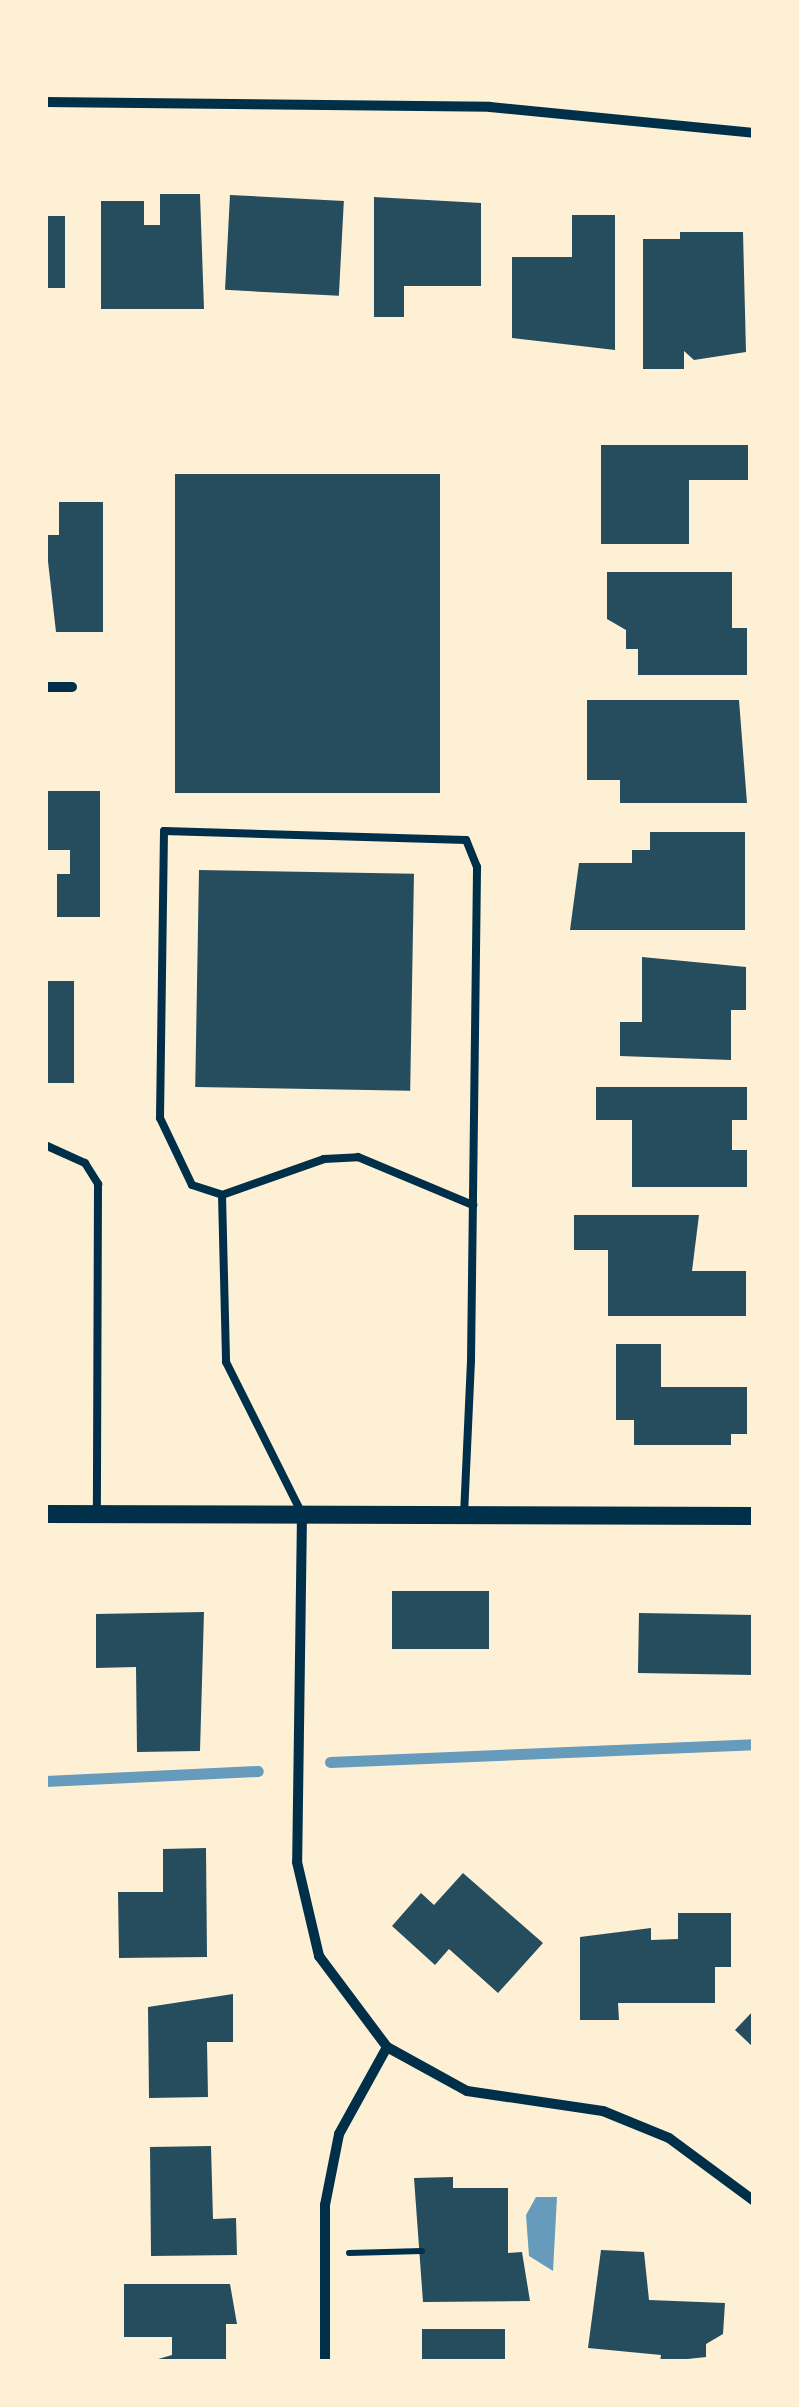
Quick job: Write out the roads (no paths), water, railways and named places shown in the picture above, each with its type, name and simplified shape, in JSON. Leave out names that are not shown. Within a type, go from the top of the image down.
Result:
[{"type":"street","points":[[45,102],[490,107],[754,133]]},
{"type":"street","points":[[45,688],[72,687]]},
{"type":"street","points":[[45,1514],[754,1516]]},
{"type":"street","points":[[302,1514],[297,1862],[319,1956],[387,2047],[467,2091],[602,2111],[669,2138],[754,2202]]},
{"type":"street","points":[[325,2362],[325,2253],[339,2134],[387,2047]]},
{"type":"lane","points":[[464,1515],[473,1205],[478,868],[466,840],[449,834],[164,830],[160,1118],[192,1185],[222,1195],[324,1160],[358,1158],[473,1205]]},
{"type":"lane","points":[[45,1145],[85,1163],[98,1184],[97,1514]]},
{"type":"lane","points":[[222,1195],[226,1362],[302,1514]]},
{"type":"water","points":[[536,2197],[557,2197],[553,2271],[529,2256],[526,2215]]},
{"type":"waterway","points":[[330,1762],[754,1744]]},
{"type":"waterway","points":[[45,1781],[258,1771]]}]
